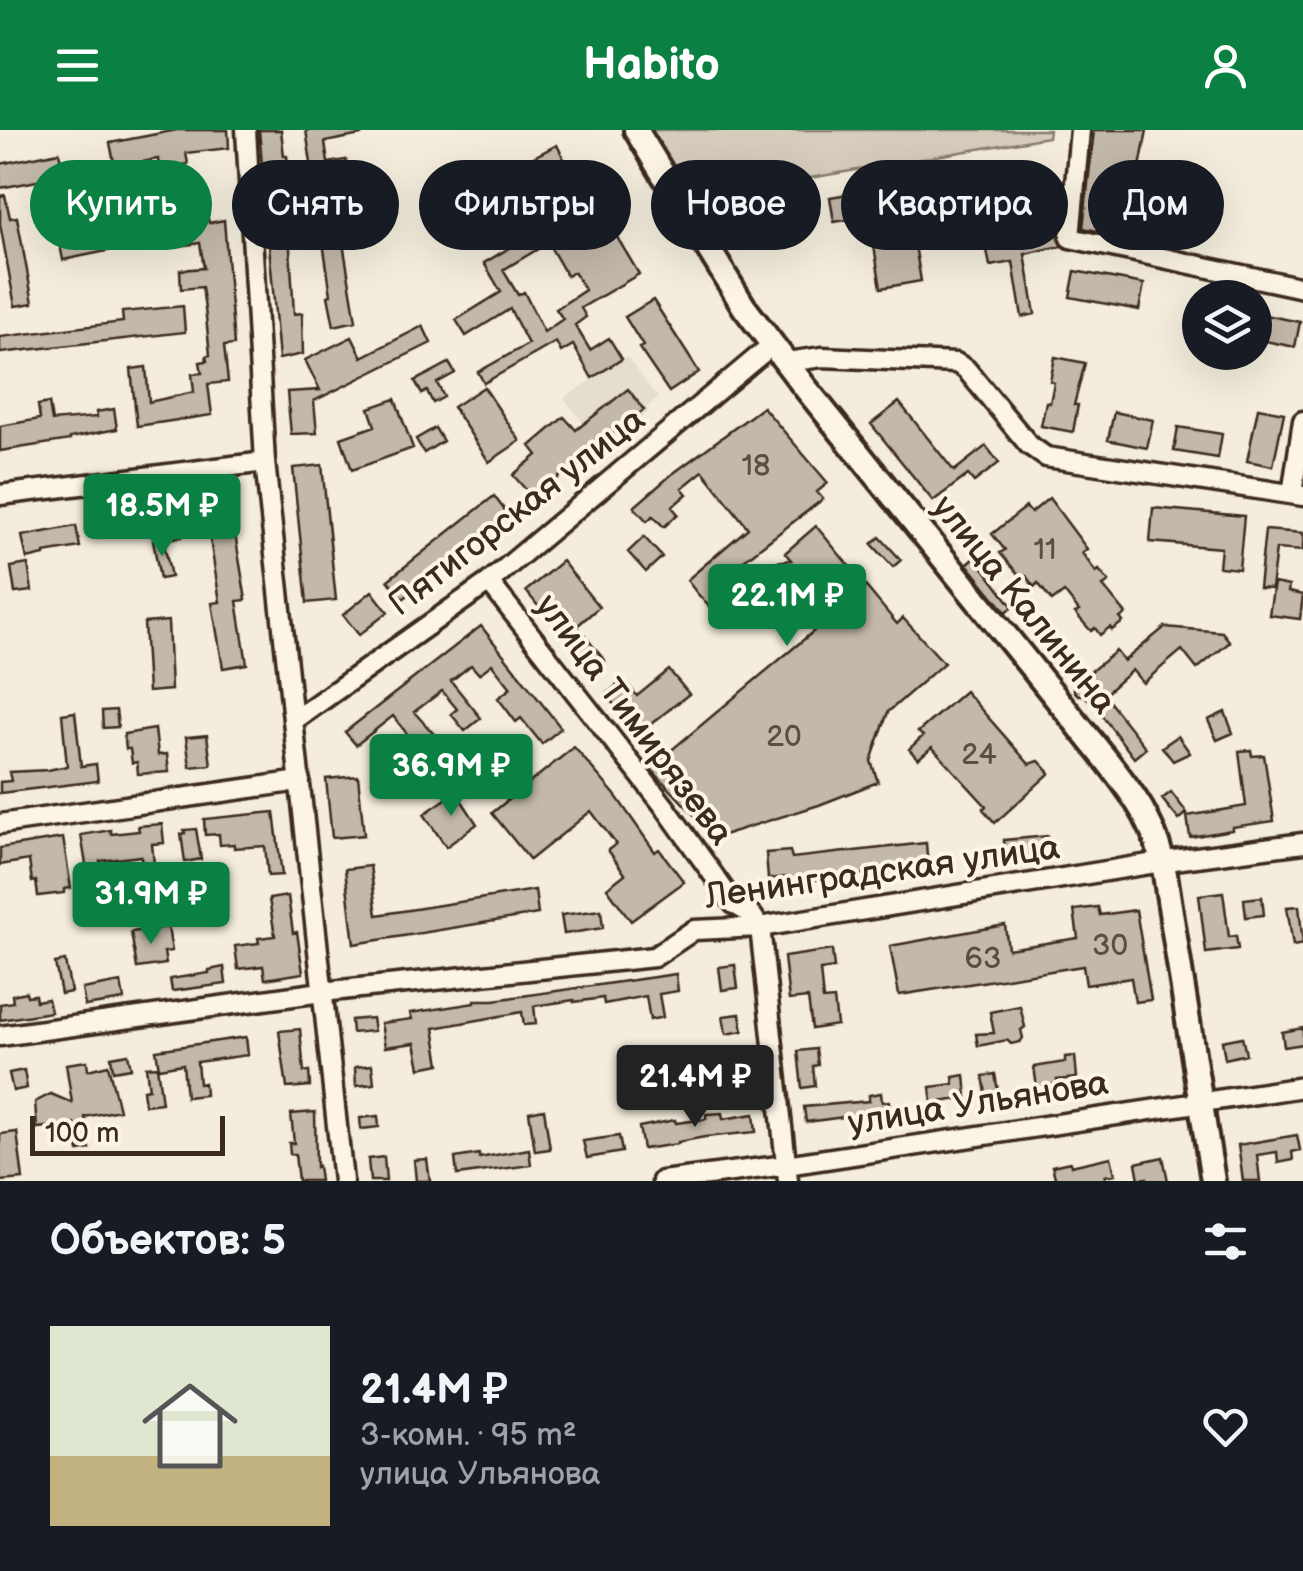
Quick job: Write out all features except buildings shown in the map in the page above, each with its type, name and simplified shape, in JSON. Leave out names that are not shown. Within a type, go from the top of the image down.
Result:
[{"type":"main road","name":"улица Калинина","points":[[636,130],[744,306],[1129,788],[1147,816],[1163,862],[1213,1181]]},
{"type":"street","points":[[246,130],[265,462],[342,1181]]},
{"type":"street","points":[[1080,130],[1070,238],[1303,288]]},
{"type":"street","points":[[780,353],[956,363],[966,369],[1029,445],[1046,458],[1297,495],[1303,421]]},
{"type":"street","name":"Пятигорская улица","points":[[293,721],[489,582],[780,353]]},
{"type":"street","points":[[0,495],[265,462]]},
{"type":"street","name":"улица Тимирязева","points":[[489,582],[665,807],[734,904],[750,914],[760,927]]},
{"type":"street","points":[[0,824],[300,781]]},
{"type":"street","name":"Ленинградская улица","points":[[0,1036],[322,992],[654,956],[694,930],[760,927],[1303,843]]},
{"type":"street","points":[[760,927],[787,1173]]},
{"type":"street","name":"улица Ульянова","points":[[662,1181],[787,1173],[1200,1101],[1303,1087]]},
{"type":"shaded area","points":[[648,130],[1049,130],[1048,137],[914,160],[841,160],[841,173],[821,176],[821,160],[665,160]]},
{"type":"shaded area","points":[[627,357],[658,398],[646,408],[649,412],[602,448],[564,398]]}]
